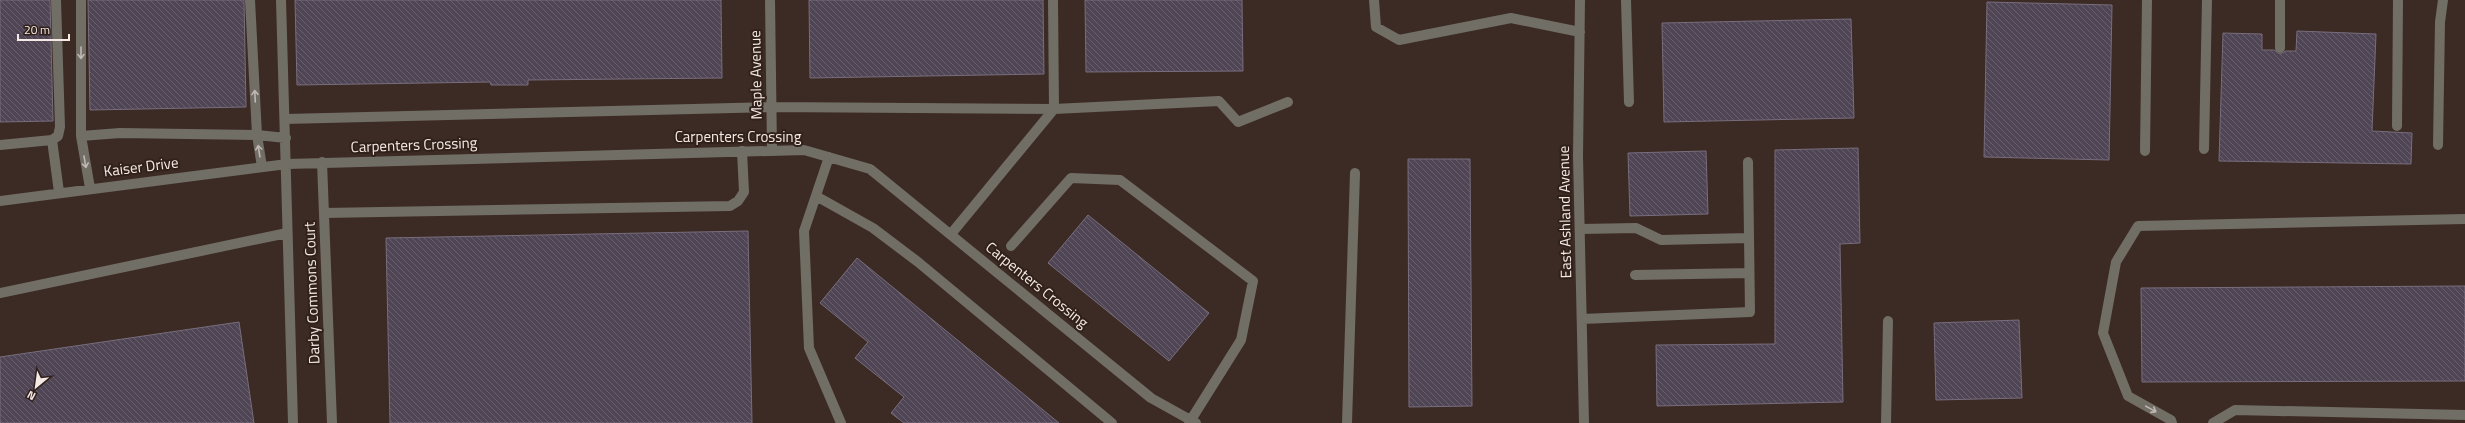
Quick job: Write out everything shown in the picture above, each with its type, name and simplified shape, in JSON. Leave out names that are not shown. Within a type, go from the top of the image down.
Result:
[{"type":"street","points":[[0,145],[52,140],[58,136],[60,127],[56,0]]},
{"type":"street","points":[[81,0],[81,136],[90,188]]},
{"type":"street","points":[[250,0],[257,135],[262,167]]},
{"type":"street","points":[[281,0],[293,423]]},
{"type":"street","name":"Maple Avenue","points":[[770,0],[772,150]]},
{"type":"street","points":[[951,234],[1054,109],[1053,0]]},
{"type":"street","points":[[1374,0],[1376,26],[1399,40],[1511,18],[1580,32]]},
{"type":"street","name":"East Ashland Avenue","points":[[1580,0],[1578,156],[1581,229],[1584,423]]},
{"type":"street","points":[[1626,0],[1628,102]]},
{"type":"street","points":[[2145,150],[2147,0]]},
{"type":"street","points":[[2204,149],[2207,0]]},
{"type":"street","points":[[2280,0],[2280,48]]},
{"type":"street","points":[[2397,126],[2398,0]]},
{"type":"street","points":[[2438,145],[2440,22],[2443,0]]},
{"type":"street","points":[[285,119],[772,107],[1054,109],[1219,101],[1238,122],[1288,102]]},
{"type":"street","points":[[81,136],[120,133],[257,135],[286,138]]},
{"type":"street","points":[[52,140],[59,192]]},
{"type":"street","points":[[324,213],[730,206],[738,201],[744,192],[742,150]]},
{"type":"street","name":"Carpenters Crossing","points":[[286,164],[742,150],[804,150],[829,157],[870,169],[1151,398],[1192,422]]},
{"type":"street","points":[[829,157],[804,231],[809,348],[841,423]]},
{"type":"street","name":"Darby Commons Court","points":[[322,162],[332,423]]},
{"type":"street","points":[[1582,319],[1750,312],[1748,162]]},
{"type":"street","name":"Kaiser Drive","points":[[0,201],[59,192],[286,164]]},
{"type":"street","points":[[1347,423],[1355,173]]},
{"type":"street","points":[[1011,246],[1072,178],[1120,180],[1253,281],[1241,340],[1192,422]]},
{"type":"street","points":[[816,196],[873,228],[918,262],[1112,423]]},
{"type":"street","points":[[2172,423],[2170,420],[2128,396],[2102,333],[2116,262],[2138,226],[2465,220]]},
{"type":"street","points":[[1581,229],[1636,228],[1661,240],[1749,238]]},
{"type":"street","points":[[0,293],[287,233]]},
{"type":"street","points":[[1635,275],[1749,273]]},
{"type":"street","points":[[1886,423],[1888,321]]},
{"type":"street","points":[[2213,423],[2235,410],[2465,415]]},
{"type":"building","points":[[0,0],[50,0],[53,121],[0,122]]},
{"type":"building","points":[[88,0],[244,0],[246,107],[90,110]]},
{"type":"building","points":[[295,0],[721,0],[722,78],[528,80],[528,85],[491,85],[490,82],[297,85]]},
{"type":"building","points":[[809,0],[1043,0],[1044,74],[810,78]]},
{"type":"building","points":[[1085,0],[1242,0],[1243,71],[1086,72]]},
{"type":"building","points":[[1987,2],[2112,5],[2109,160],[1984,157]]},
{"type":"building","points":[[1851,19],[1854,118],[1664,122],[1662,23]]},
{"type":"building","points":[[2297,31],[2376,34],[2372,131],[2412,133],[2411,164],[2219,161],[2223,33],[2262,34],[2262,50],[2274,50],[2280,54],[2286,51],[2296,51]]},
{"type":"building","points":[[1858,148],[1860,243],[1840,244],[1843,402],[1657,406],[1656,345],[1775,344],[1775,150]]},
{"type":"building","points":[[1706,151],[1708,214],[1630,216],[1628,153]]},
{"type":"building","points":[[1408,159],[1470,159],[1472,406],[1409,407]]},
{"type":"building","points":[[1088,215],[1209,313],[1169,361],[1048,263]]},
{"type":"building","points":[[748,231],[752,423],[390,423],[386,238]]},
{"type":"building","points":[[857,258],[1059,423],[904,423],[891,413],[904,397],[855,358],[868,342],[820,303]]},
{"type":"building","points":[[2465,286],[2465,381],[2142,382],[2141,288]]},
{"type":"building","points":[[2019,320],[2022,398],[1936,400],[1934,323]]},
{"type":"building","points":[[239,322],[254,423],[0,423],[0,357]]}]
